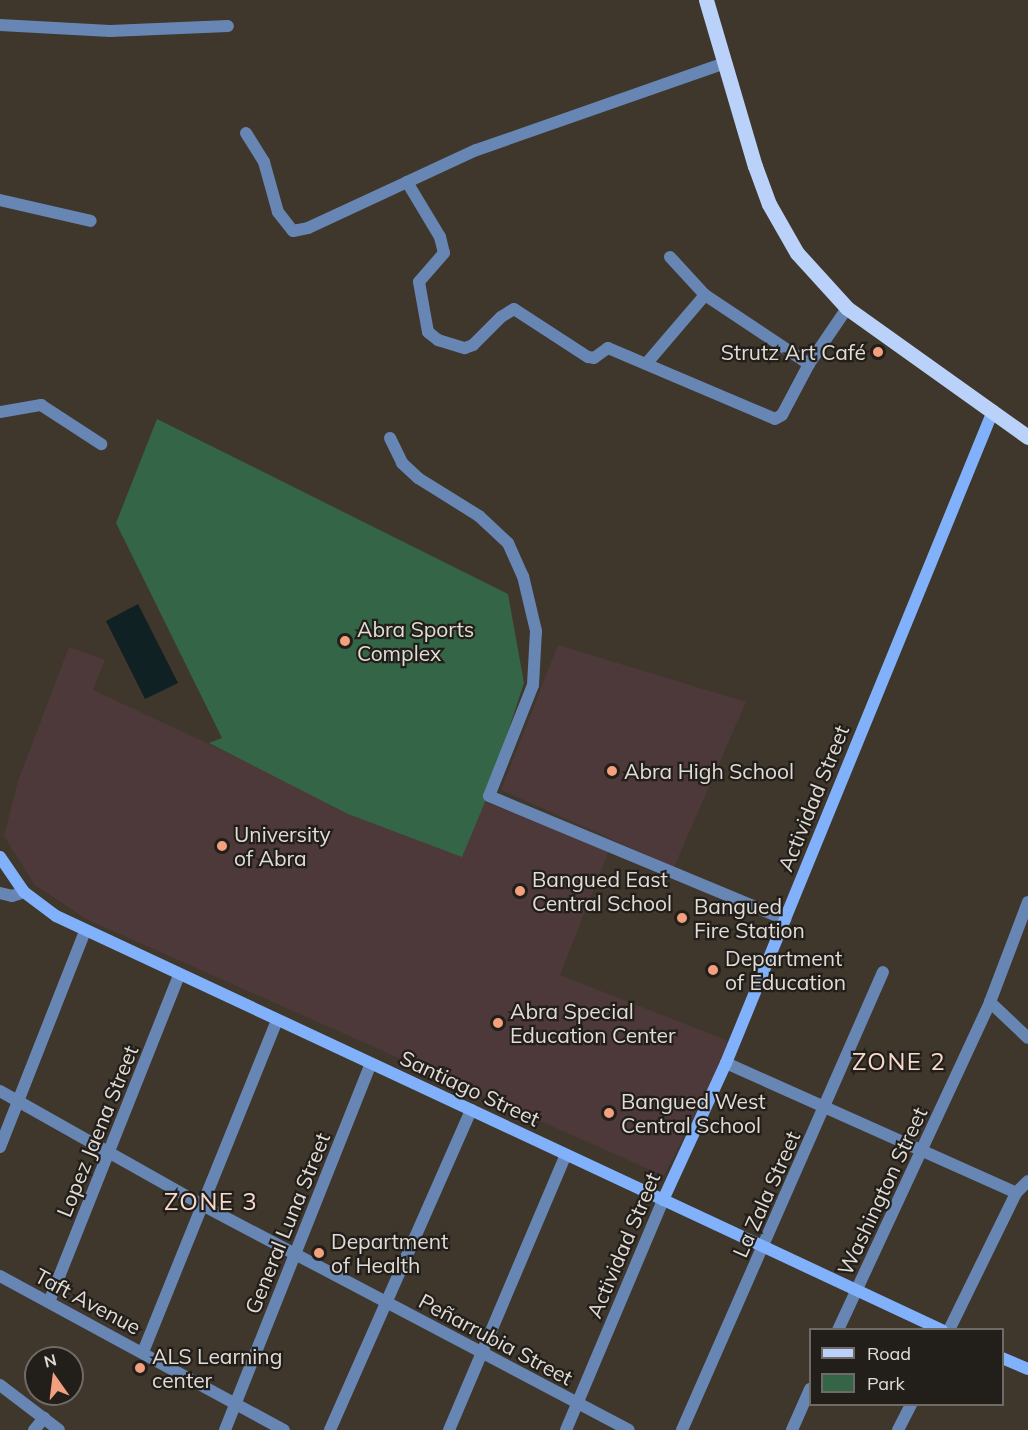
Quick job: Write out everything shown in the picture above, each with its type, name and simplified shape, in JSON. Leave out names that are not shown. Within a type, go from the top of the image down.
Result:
[{"type":"main road","points":[[706,0],[769,204],[796,254],[847,308],[1028,437]]},
{"type":"street","points":[[0,25],[110,31],[228,27]]},
{"type":"street","points":[[246,133],[264,162],[278,212],[293,231],[317,224],[476,150],[725,63]]},
{"type":"street","points":[[407,182],[444,249],[444,257],[419,282],[430,335],[459,347],[473,345],[501,317],[514,309],[588,357],[594,358],[608,348],[775,419],[782,415],[809,364],[847,308]]},
{"type":"street","points":[[0,200],[91,222]]},
{"type":"street","points":[[669,257],[705,295],[809,364]]},
{"type":"street","points":[[646,364],[705,295]]},
{"type":"street","points":[[0,412],[41,405],[101,444]]},
{"type":"street","name":"Actividad Street","points":[[566,1430],[663,1200],[726,1063],[993,411]]},
{"type":"street","points":[[390,438],[402,463],[418,478],[479,516],[508,543],[523,576],[536,631],[533,685],[489,796],[785,919]]},
{"type":"street","name":"Santiago Street","points":[[0,857],[24,891],[56,916],[85,931],[940,1328]]},
{"type":"street","points":[[0,893],[12,896],[24,891]]},
{"type":"street","name":"Washington Street","points":[[838,1328],[923,1151],[990,1002],[1028,902]]},
{"type":"street","points":[[0,1147],[85,931]]},
{"type":"street","name":"La Zala Street","points":[[682,1430],[883,972]]},
{"type":"street","name":"Lopez Jaena Street","points":[[49,1302],[111,1152],[179,975]]},
{"type":"street","points":[[990,1002],[1028,1038]]},
{"type":"street","points":[[143,1352],[204,1206],[277,1020]]},
{"type":"street","points":[[726,1063],[826,1104],[1017,1193]]},
{"type":"street","name":"General Luna Street","points":[[225,1430],[371,1064]]},
{"type":"street","name":"Peñarrubia Street","points":[[0,1091],[204,1206],[482,1356],[628,1430]]},
{"type":"street","points":[[330,1430],[471,1110]]},
{"type":"street","points":[[448,1430],[482,1356],[566,1155]]},
{"type":"street","points":[[950,1328],[1017,1193],[1028,1180]]},
{"type":"street","name":"Taft Avenue","points":[[0,1275],[284,1430]]},
{"type":"street","points":[[1004,1359],[1028,1370]]},
{"type":"street","points":[[0,1385],[59,1430]]},
{"type":"street","points":[[792,1430],[809,1391]]},
{"type":"street","points":[[898,1430],[910,1406]]},
{"type":"street","points":[[34,1430],[44,1418]]},
{"type":"shaded area","points":[[138,604],[178,683],[145,699],[106,621]]},
{"type":"shaded area","name":"Abra High School","points":[[558,645],[746,702],[674,867],[501,790]]},
{"type":"shaded area","points":[[69,647],[105,660],[93,690],[271,773],[348,814],[461,856],[485,802],[609,850],[560,975],[731,1042],[664,1176],[86,919],[35,885],[4,836],[18,781]]},
{"type":"green space","name":"Abra Sports Complex","points":[[157,419],[508,594],[524,683],[485,802],[462,857],[348,814],[209,743],[222,738],[116,523]]},
{"type":"place","name":"Strutz Art Café","points":[[878,352]]},
{"type":"place","name":"Abra Sports Complex","points":[[345,641]]},
{"type":"place","name":"Abra High School","points":[[612,771]]},
{"type":"place","name":"University of Abra","points":[[222,846]]},
{"type":"place","name":"Bangued East Central School","points":[[520,891]]},
{"type":"place","name":"Bangued Fire Station","points":[[682,918]]},
{"type":"place","name":"Department of Education","points":[[713,970]]},
{"type":"place","name":"Abra Special Education Center","points":[[498,1023]]},
{"type":"place","name":"Bangued West Central School","points":[[609,1113]]},
{"type":"place","name":"Department of Health","points":[[319,1253]]},
{"type":"place","name":"ALS Learning center","points":[[140,1368]]},
{"type":"district","name":"ZONE 2","points":[[899,1062]]},
{"type":"district","name":"ZONE 3","points":[[211,1202]]}]
